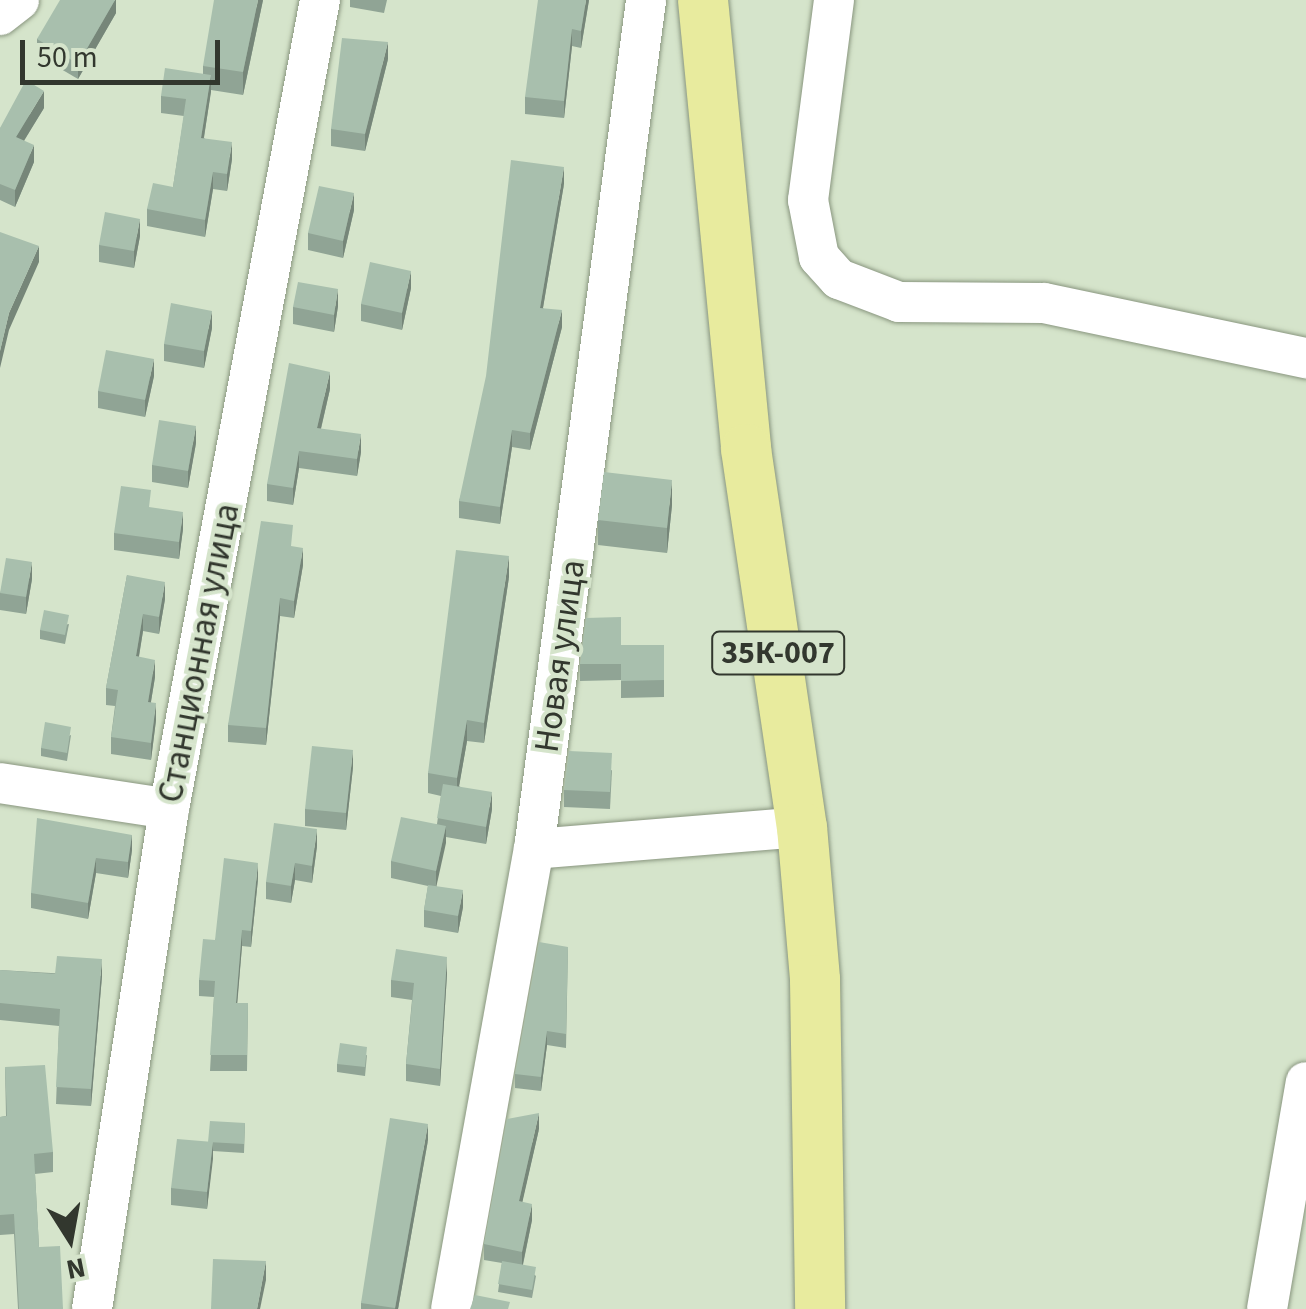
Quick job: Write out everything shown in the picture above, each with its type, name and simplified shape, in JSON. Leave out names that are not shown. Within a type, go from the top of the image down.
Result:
[{"type":"main road","name":"35К-007","points":[[703,0],[746,450],[802,827],[815,980],[820,1309]]},
{"type":"street","points":[[0,14],[19,0]]},
{"type":"street","name":"Станционная улица","points":[[92,1309],[169,809],[320,0]]},
{"type":"street","name":"Новая улица","points":[[451,1309],[534,848],[646,0]]},
{"type":"street","points":[[834,0],[808,200],[819,258],[839,280],[900,302],[1044,303],[1306,358]]},
{"type":"street","points":[[0,783],[169,809]]},
{"type":"street","points":[[534,848],[802,827]]},
{"type":"street","points":[[1267,1309],[1302,1132],[1306,1082]]},
{"type":"building","points":[[60,0],[115,0],[78,64],[37,39]]},
{"type":"building","points":[[214,0],[258,0],[243,72],[203,66]]},
{"type":"building","points":[[538,0],[586,0],[581,31],[572,29],[564,101],[525,97]]},
{"type":"building","points":[[342,38],[388,42],[365,134],[331,129]]},
{"type":"building","points":[[165,68],[211,75],[201,138],[232,142],[227,174],[213,172],[205,220],[147,209],[153,183],[173,187],[186,99],[161,96]]},
{"type":"building","points":[[26,80],[44,91],[16,137],[34,145],[15,190],[0,184],[0,128]]},
{"type":"building","points":[[511,160],[564,167],[540,308],[562,310],[530,433],[512,430],[500,507],[459,501],[486,376]]},
{"type":"building","points":[[319,186],[354,193],[343,241],[308,233]]},
{"type":"building","points":[[105,212],[140,219],[134,251],[99,245]]},
{"type":"building","points":[[0,232],[39,246],[9,313],[0,351]]},
{"type":"building","points":[[370,262],[411,271],[402,313],[361,304]]},
{"type":"building","points":[[298,282],[338,289],[334,315],[293,307]]},
{"type":"building","points":[[171,303],[212,311],[204,351],[164,344]]},
{"type":"building","points":[[106,350],[154,359],[145,400],[98,391]]},
{"type":"building","points":[[289,363],[330,372],[317,428],[361,434],[357,459],[299,451],[293,488],[267,484]]},
{"type":"building","points":[[159,420],[196,426],[188,471],[152,465]]},
{"type":"building","points":[[604,472],[672,480],[667,528],[598,520]]},
{"type":"building","points":[[121,486],[151,490],[149,507],[183,512],[179,542],[114,533]]},
{"type":"building","points":[[261,521],[293,525],[291,546],[303,548],[294,601],[280,598],[266,728],[228,725]]},
{"type":"building","points":[[456,550],[509,556],[484,723],[467,720],[457,778],[428,773]]},
{"type":"building","points":[[6,558],[32,562],[26,597],[0,593]]},
{"type":"building","points":[[127,575],[165,582],[159,617],[143,614],[136,656],[155,660],[148,702],[156,703],[151,743],[111,737],[118,690],[106,688]]},
{"type":"building","points":[[44,610],[69,615],[65,635],[40,630]]},
{"type":"building","points":[[621,617],[621,645],[664,645],[664,680],[621,681],[621,664],[580,664],[586,618]]},
{"type":"building","points":[[45,722],[71,727],[67,753],[41,748]]},
{"type":"building","points":[[312,746],[353,750],[346,813],[305,809]]},
{"type":"building","points":[[569,751],[612,753],[610,792],[564,790]]},
{"type":"building","points":[[443,784],[492,792],[486,827],[437,818]]},
{"type":"building","points":[[401,817],[446,826],[436,871],[391,861]]},
{"type":"building","points":[[37,818],[132,835],[128,862],[96,858],[88,903],[31,893]]},
{"type":"building","points":[[274,823],[317,829],[312,866],[295,863],[291,886],[266,882]]},
{"type":"building","points":[[224,858],[258,863],[251,931],[242,930],[236,1003],[248,1003],[247,1055],[210,1055],[215,981],[199,980],[203,939],[215,940]]},
{"type":"building","points":[[428,885],[463,890],[458,916],[424,910]]},
{"type":"building","points":[[539,942],[568,947],[566,1034],[547,1031],[541,1077],[515,1074]]},
{"type":"building","points":[[396,949],[447,957],[440,1069],[406,1064],[414,983],[391,980]]},
{"type":"building","points":[[57,956],[102,959],[91,1089],[56,1087],[60,1009],[0,1003],[0,970],[55,974]]},
{"type":"building","points":[[340,1043],[367,1047],[365,1067],[337,1064]]},
{"type":"building","points":[[45,1065],[53,1152],[34,1154],[39,1247],[60,1246],[63,1309],[19,1309],[14,1214],[0,1215],[0,1117],[7,1116],[5,1067]]},
{"type":"building","points":[[539,1113],[519,1201],[532,1204],[522,1252],[484,1244],[507,1119]]},
{"type":"building","points":[[390,1118],[428,1124],[395,1308],[361,1303]]},
{"type":"building","points":[[210,1121],[245,1123],[244,1144],[208,1142]]},
{"type":"building","points":[[177,1139],[213,1142],[207,1192],[171,1188]]},
{"type":"building","points":[[213,1259],[266,1261],[257,1309],[211,1309]]},
{"type":"building","points":[[502,1261],[536,1267],[532,1290],[498,1284]]},
{"type":"building","points":[[475,1295],[510,1302],[508,1309],[470,1309]]}]
